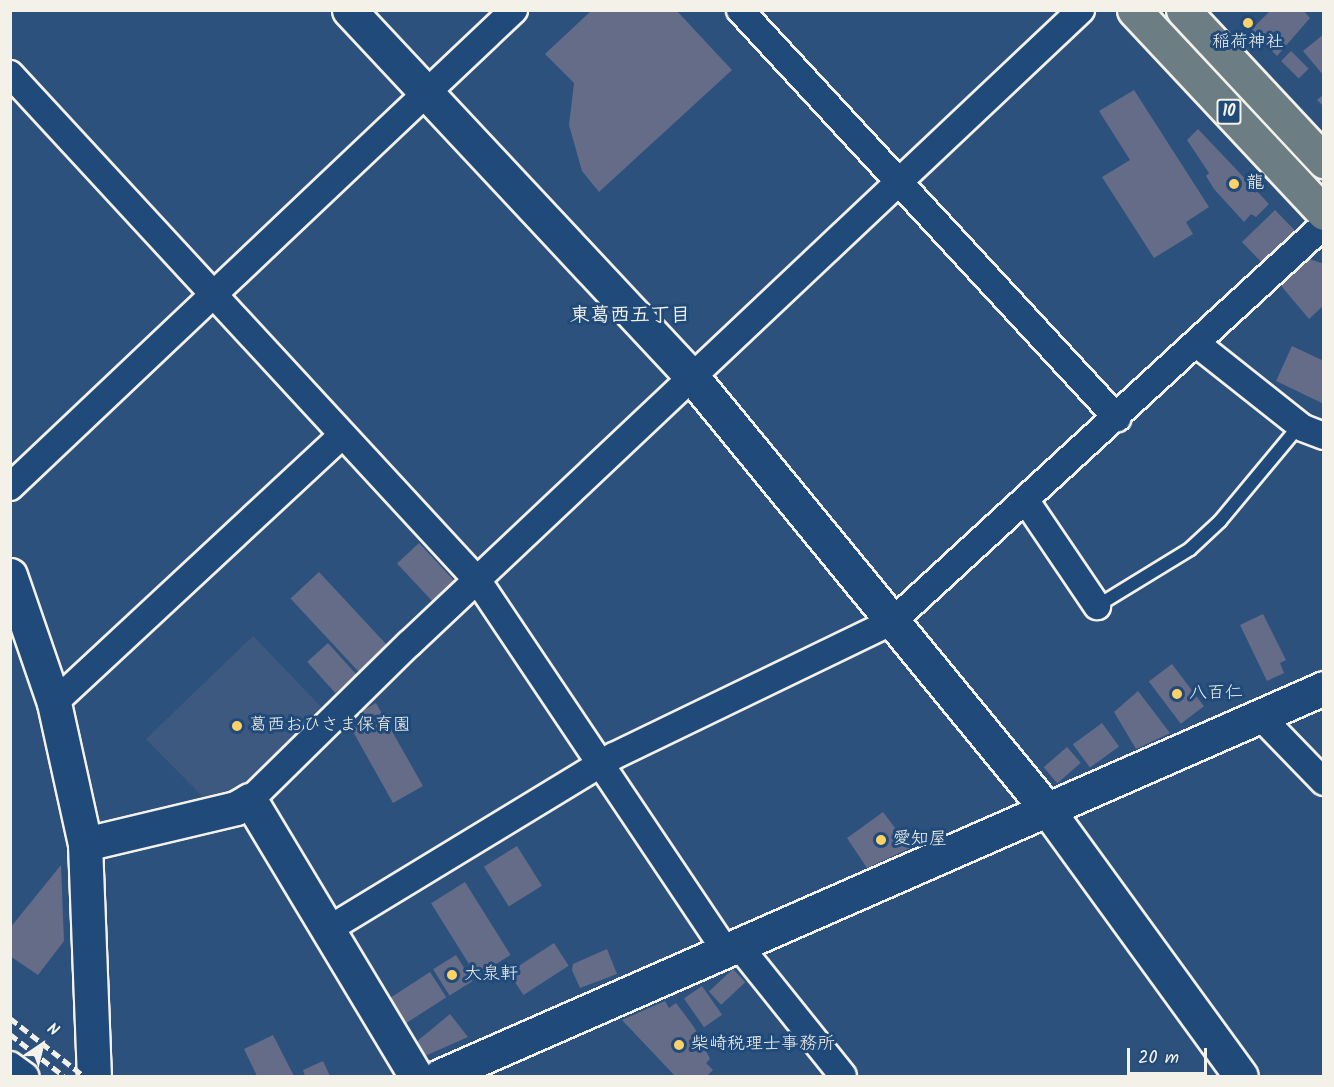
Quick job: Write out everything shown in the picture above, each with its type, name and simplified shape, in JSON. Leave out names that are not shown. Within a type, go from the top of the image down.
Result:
[{"type":"main road","name":"10","points":[[1134,10],[1323,213]]},
{"type":"main road","name":"10","points":[[1183,10],[1323,161]]},
{"type":"street","points":[[349,10],[693,378],[1049,812],[1241,1077]]},
{"type":"street","points":[[10,487],[214,298],[514,10]]},
{"type":"street","points":[[740,10],[1117,418]]},
{"type":"street","points":[[85,844],[236,808],[250,800],[259,787],[1081,10]]},
{"type":"street","points":[[10,74],[214,298],[478,581],[601,765],[732,949],[843,1077]]},
{"type":"street","points":[[329,929],[601,765],[893,621],[1117,418],[1323,225]]},
{"type":"street","points":[[1197,344],[1300,425],[1323,436]]},
{"type":"street","points":[[54,703],[342,435]]},
{"type":"street","points":[[1026,501],[1097,606]]},
{"type":"street","points":[[10,575],[54,703],[85,844],[94,1077]]},
{"type":"street","points":[[440,1077],[1049,812],[1323,688]]},
{"type":"street","points":[[1259,715],[1323,782]]},
{"type":"street","points":[[250,800],[416,1077]]},
{"type":"street","points":[[10,1065],[25,1077]]},
{"type":"lane","points":[[1097,606],[1190,549],[1220,521],[1300,425]]},
{"type":"shaded area","name":"葛西おひさま保育園","points":[[253,636],[328,714],[240,797],[205,799],[146,739]]},
{"type":"building","points":[[592,10],[676,10],[732,70],[599,192],[582,171],[569,125],[574,83],[545,54]]},
{"type":"building","points":[[1271,10],[1303,10],[1310,18],[1277,56],[1251,30]]},
{"type":"building","points":[[1324,34],[1324,76],[1303,51]]},
{"type":"building","points":[[1291,51],[1309,69],[1299,79],[1281,61]]},
{"type":"building","points":[[1134,90],[1209,207],[1186,222],[1193,234],[1154,258],[1102,177],[1130,160],[1099,111]]},
{"type":"building","points":[[1324,94],[1324,107],[1317,100]]},
{"type":"building","points":[[1198,129],[1269,204],[1256,217],[1251,214],[1244,222],[1214,189],[1206,176],[1209,173],[1187,140]]},
{"type":"building","points":[[1275,210],[1296,232],[1263,264],[1242,242]]},
{"type":"building","points":[[1304,257],[1324,264],[1324,305],[1309,319],[1278,282]]},
{"type":"building","points":[[1292,346],[1324,361],[1324,404],[1276,381]]},
{"type":"building","points":[[419,543],[454,581],[433,601],[397,563]]},
{"type":"building","points":[[319,572],[387,645],[359,672],[290,599]]},
{"type":"building","points":[[1263,614],[1286,660],[1280,663],[1284,673],[1267,681],[1240,625]]},
{"type":"building","points":[[328,643],[356,674],[335,693],[307,662]]},
{"type":"building","points":[[1172,664],[1204,706],[1181,724],[1149,681]]},
{"type":"building","points":[[1138,691],[1170,733],[1136,749],[1114,712]]},
{"type":"building","points":[[376,703],[423,786],[393,803],[351,728],[367,719],[362,711]]},
{"type":"building","points":[[1102,723],[1119,746],[1090,768],[1073,744]]},
{"type":"building","points":[[1067,747],[1081,763],[1057,783],[1044,767]]},
{"type":"building","points":[[883,812],[910,848],[867,868],[847,838]]},
{"type":"building","points":[[517,846],[542,886],[509,907],[484,867]]},
{"type":"building","points":[[61,865],[64,941],[38,975],[10,956],[10,928]]},
{"type":"building","points":[[465,882],[511,955],[477,976],[431,903]]},
{"type":"building","points":[[554,943],[569,966],[523,995],[509,972]]},
{"type":"building","points":[[607,949],[617,974],[580,988],[572,970],[573,964]]},
{"type":"building","points":[[456,955],[472,981],[450,996],[433,969]]},
{"type":"building","points":[[733,969],[745,982],[721,1005],[709,992]]},
{"type":"building","points":[[430,972],[446,997],[405,1024],[389,999]]},
{"type":"building","points":[[702,986],[722,1015],[704,1027],[684,999]]},
{"type":"building","points":[[665,1001],[669,1008],[676,1003],[694,1027],[710,1059],[706,1063],[713,1070],[707,1076],[675,1076],[622,1020]]},
{"type":"building","points":[[450,1014],[468,1037],[425,1056],[415,1043]]},
{"type":"building","points":[[273,1035],[294,1076],[257,1076],[244,1049]]},
{"type":"building","points":[[323,1061],[330,1076],[305,1076],[303,1070]]},
{"type":"railway","points":[[10,1018],[84,1076]]},
{"type":"railway","points":[[10,1034],[64,1076]]},
{"type":"place","name":"稲荷神社","points":[[1248,23]]},
{"type":"place","name":"龍","points":[[1234,184]]},
{"type":"place","name":"八百仁","points":[[1177,694]]},
{"type":"place","name":"葛西おひさま保育園","points":[[237,726]]},
{"type":"place","name":"愛知屋","points":[[881,840]]},
{"type":"place","name":"大泉軒","points":[[452,975]]},
{"type":"place","name":"柴崎税理士事務所","points":[[679,1045]]},
{"type":"district","name":"東葛西五丁目","points":[[630,316]]}]
